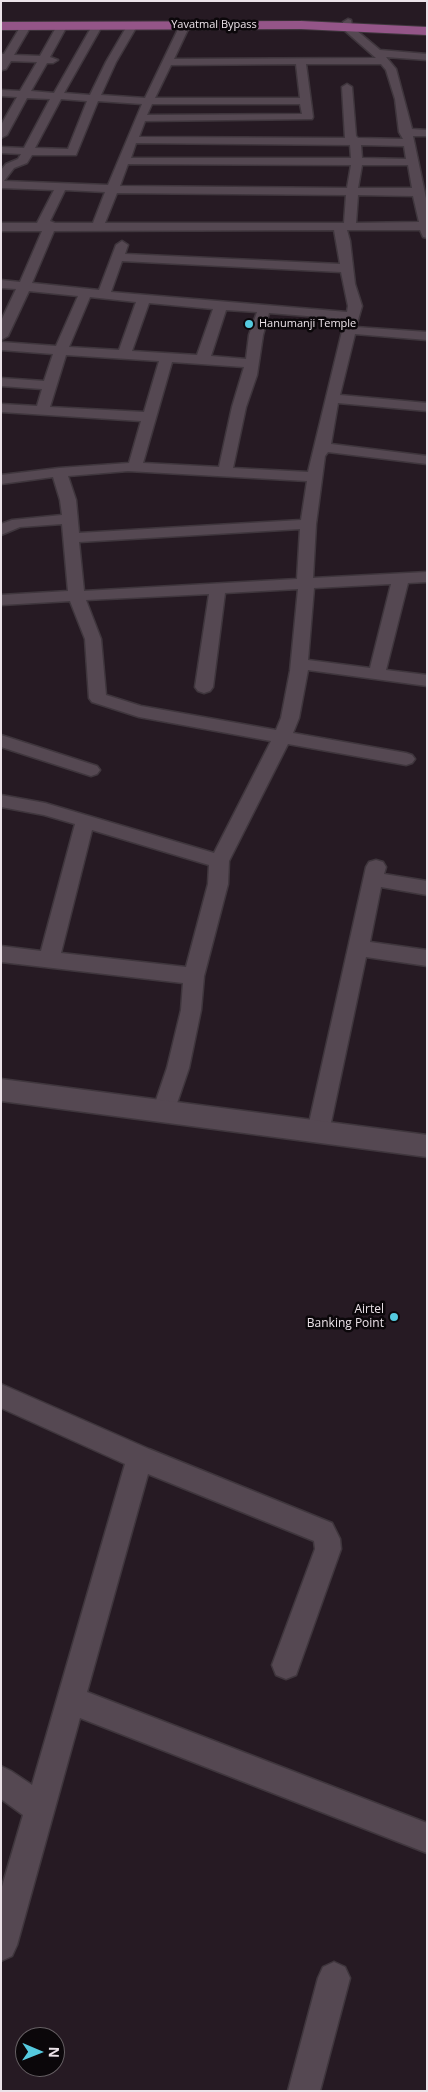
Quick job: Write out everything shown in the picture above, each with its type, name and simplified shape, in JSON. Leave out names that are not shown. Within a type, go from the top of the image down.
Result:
[{"type":"main road","name":"Yavatmal Bypass","points":[[1,22],[427,26]]},
{"type":"main road","name":"Yavatmal Bypass","points":[[1,26],[348,24],[427,31]]},
{"type":"street","points":[[1,227],[46,225],[130,226],[163,222],[203,222],[226,231],[242,222],[314,217],[344,225],[425,222],[406,138],[400,99],[391,69],[348,24]]},
{"type":"street","points":[[98,226],[140,118],[166,62],[186,25]]},
{"type":"street","points":[[1,68],[4,57],[26,26]]},
{"type":"street","points":[[1,135],[22,94],[62,26]]},
{"type":"street","points":[[1,178],[9,167],[23,161],[97,26]]},
{"type":"street","points":[[1,150],[72,154],[84,119],[111,62],[132,26]]},
{"type":"street","points":[[166,62],[301,62],[403,55],[427,57]]},
{"type":"street","points":[[403,55],[427,61]]},
{"type":"street","points":[[4,57],[111,62]]},
{"type":"street","points":[[301,62],[310,128],[308,160],[320,175],[353,190],[417,192]]},
{"type":"street","points":[[163,1112],[178,1068],[191,1010],[194,976],[218,884],[219,861],[283,736],[290,718],[300,664],[308,524],[318,456],[323,447],[332,398],[355,306],[349,284],[344,241],[344,225],[353,190],[353,179],[356,174],[355,141],[350,137],[347,87]]},
{"type":"street","points":[[1,93],[148,101],[306,101]]},
{"type":"street","points":[[140,118],[310,128],[355,141],[406,138],[427,133]]},
{"type":"street","points":[[132,140],[310,128]]},
{"type":"street","points":[[124,161],[147,161],[177,182],[211,190],[250,181],[289,160],[308,160]]},
{"type":"street","points":[[286,186],[292,167],[289,160]]},
{"type":"street","points":[[138,190],[147,161]]},
{"type":"street","points":[[1,184],[112,190],[138,190],[177,182],[250,181],[286,186],[356,162],[411,162]]},
{"type":"street","points":[[314,217],[320,175]]},
{"type":"street","points":[[1,336],[43,246],[46,225],[61,187]]},
{"type":"street","points":[[104,294],[130,226]]},
{"type":"street","points":[[118,257],[222,257],[347,268]]},
{"type":"street","points":[[1,284],[264,309],[427,336]]},
{"type":"street","points":[[42,411],[61,350],[86,292]]},
{"type":"street","points":[[124,355],[144,299]]},
{"type":"street","points":[[203,359],[221,305]]},
{"type":"street","points":[[224,473],[239,407],[250,375],[251,363],[264,309]]},
{"type":"street","points":[[1,346],[251,363]]},
{"type":"street","points":[[135,468],[148,417],[167,357]]},
{"type":"street","points":[[1,382],[50,386]]},
{"type":"street","points":[[332,398],[427,408]]},
{"type":"street","points":[[1,408],[148,417]]},
{"type":"street","points":[[323,447],[427,460]]},
{"type":"street","points":[[1,480],[59,472],[135,468],[316,477]]},
{"type":"street","points":[[59,472],[68,500],[76,595],[93,639],[98,698],[139,711],[406,759]]},
{"type":"street","points":[[1,530],[17,523],[70,519]]},
{"type":"street","points":[[72,538],[308,524]]},
{"type":"street","points":[[1,600],[427,576]]},
{"type":"street","points":[[377,673],[400,578]]},
{"type":"street","points":[[204,688],[218,587]]},
{"type":"street","points":[[300,664],[427,681]]},
{"type":"street","points":[[1,741],[91,770]]},
{"type":"street","points":[[1,801],[44,809],[219,861]]},
{"type":"street","points":[[49,960],[85,821]]},
{"type":"street","points":[[318,1132],[375,873],[427,888]]},
{"type":"street","points":[[358,948],[427,958]]},
{"type":"street","points":[[1,954],[194,976]]},
{"type":"street","points":[[1,1090],[427,1146]]},
{"type":"street","points":[[3,1403],[323,1532],[327,1539],[328,1549],[286,1665]]},
{"type":"street","points":[[1,1945],[140,1458]]},
{"type":"street","points":[[70,1700],[427,1838]]},
{"type":"street","points":[[1,1780],[39,1808]]},
{"type":"street","points":[[304,2091],[334,1978]]},
{"type":"place","name":"Hanumanji Temple","points":[[249,324]]},
{"type":"place","name":"Airtel Banking Point","points":[[394,1317]]}]
